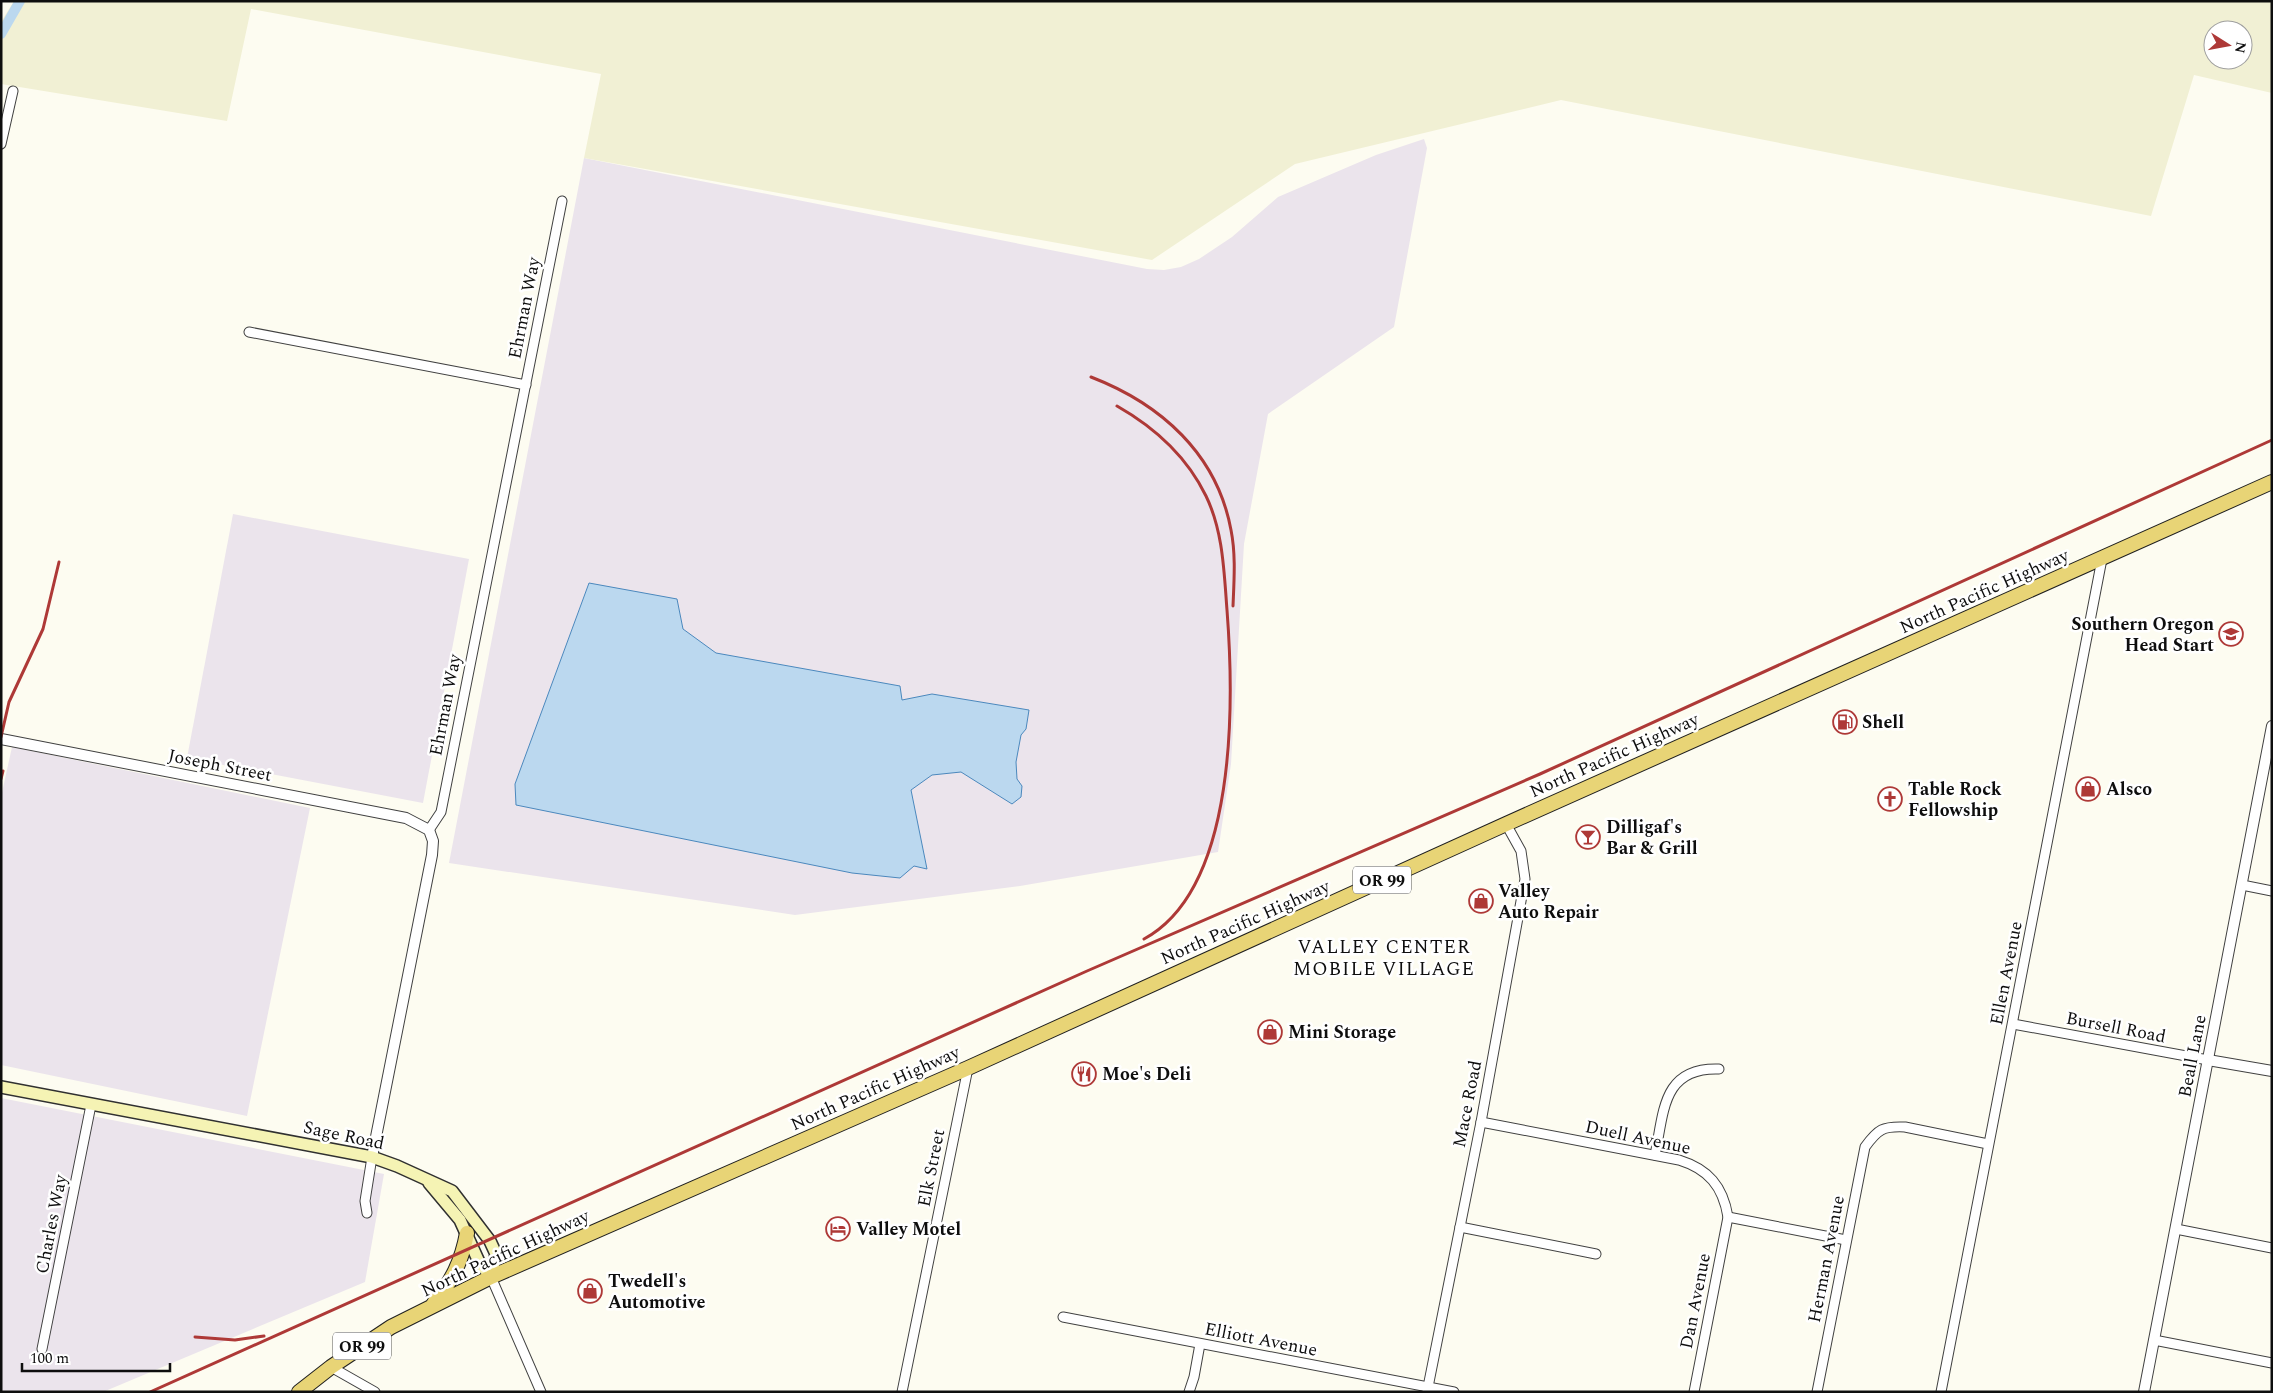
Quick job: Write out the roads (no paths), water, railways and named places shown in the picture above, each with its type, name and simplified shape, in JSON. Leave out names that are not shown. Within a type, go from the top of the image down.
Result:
[{"type":"main road","name":"North Pacific Highway","points":[[300,1392],[331,1367],[391,1327],[491,1277],[968,1068],[1506,824],[2272,482]]},
{"type":"main road","name":"Sage Road","points":[[1,1088],[372,1157],[397,1166],[452,1191],[490,1241],[496,1254],[491,1277]]},
{"type":"main road","points":[[428,1181],[451,1208],[467,1233],[479,1262],[491,1277]]},
{"type":"main road","points":[[429,1308],[446,1288],[459,1266],[467,1233]]},
{"type":"street","points":[[1,144],[13,91]]},
{"type":"street","name":"Ehrman Way","points":[[429,830],[441,812],[562,201]]},
{"type":"street","points":[[249,332],[526,385]]},
{"type":"street","name":"Ellen Avenue","points":[[1941,1392],[2102,559]]},
{"type":"street","name":"Beall Lane","points":[[2144,1392],[2272,726]]},
{"type":"street","name":"Joseph Street","points":[[1,739],[406,818],[429,830]]},
{"type":"street","name":"Mace Road","points":[[1427,1389],[1481,1122],[1525,879],[1521,852],[1506,824]]},
{"type":"street","points":[[367,1213],[365,1201],[372,1157],[432,855],[433,841],[429,830]]},
{"type":"street","points":[[2242,885],[2272,891]]},
{"type":"street","name":"Bursell Road","points":[[2012,1024],[2272,1071]]},
{"type":"street","name":"Elk Street","points":[[902,1392],[968,1068]]},
{"type":"street","points":[[1655,1156],[1667,1098],[1672,1089],[1692,1071],[1719,1069]]},
{"type":"street","name":"Charles Way","points":[[42,1349],[91,1105]]},
{"type":"street","name":"Duell Avenue","points":[[1481,1122],[1690,1164],[1710,1176],[1722,1194],[1728,1216]]},
{"type":"street","name":"Herman Avenue","points":[[1817,1392],[1866,1147],[1874,1135],[1883,1128],[1905,1127],[1988,1144]]},
{"type":"street","points":[[1728,1216],[1846,1240]]},
{"type":"street","name":"Dan Avenue","points":[[1694,1392],[1728,1216]]},
{"type":"street","points":[[1460,1227],[1596,1254]]},
{"type":"street","points":[[2176,1229],[2272,1248]]},
{"type":"street","points":[[491,1277],[542,1392]]},
{"type":"street","name":"Elliott Avenue","points":[[1063,1317],[1427,1389],[1454,1392]]},
{"type":"street","points":[[2154,1340],[2272,1364]]},
{"type":"street","points":[[1188,1392],[1194,1378],[1200,1344]]},
{"type":"street","points":[[331,1367],[375,1392]]},
{"type":"water","points":[[589,583],[677,599],[683,629],[716,653],[900,686],[902,700],[932,694],[1029,710],[1026,729],[1021,735],[1016,762],[1017,779],[1022,786],[1021,797],[1012,804],[961,772],[932,775],[911,790],[927,869],[914,866],[900,878],[852,873],[516,805],[515,784]]},
{"type":"waterway","points":[[1,34],[20,1]]},
{"type":"railway","points":[[1091,377],[1117,388],[1162,417],[1182,435],[1199,455],[1213,478],[1224,503],[1231,530],[1234,549],[1233,606]]},
{"type":"railway","points":[[1117,406],[1144,423],[1168,444],[1189,468],[1206,496],[1212,509],[1222,552],[1229,648],[1229,741],[1223,789],[1213,836],[1198,879],[1175,914],[1144,939]]},
{"type":"railway","points":[[150,1392],[1087,971],[1540,774],[2272,440]]},
{"type":"railway","points":[[1,737],[9,702],[43,629],[59,562]]},
{"type":"railway","points":[[1,779],[3,771]]},
{"type":"railway","points":[[195,1337],[235,1340],[264,1336]]},
{"type":"place","name":"Southern Oregon Head Start","points":[[2231,634]]},
{"type":"place","name":"Shell","points":[[1845,722]]},
{"type":"place","name":"Alsco","points":[[2088,789]]},
{"type":"place","name":"Table Rock Fellowship","points":[[1890,799]]},
{"type":"place","name":"Dilligaf's Bar & Grill","points":[[1588,837]]},
{"type":"place","name":"Valley Auto Repair","points":[[1481,901]]},
{"type":"place","name":"Mini Storage","points":[[1270,1032]]},
{"type":"place","name":"Moe's Deli","points":[[1084,1074]]},
{"type":"place","name":"Valley Motel","points":[[838,1229]]},
{"type":"place","name":"Twedell's Automotive","points":[[590,1291]]},
{"type":"district","name":"VALLEY CENTER MOBILE VILLAGE","points":[[1384,957]]}]
